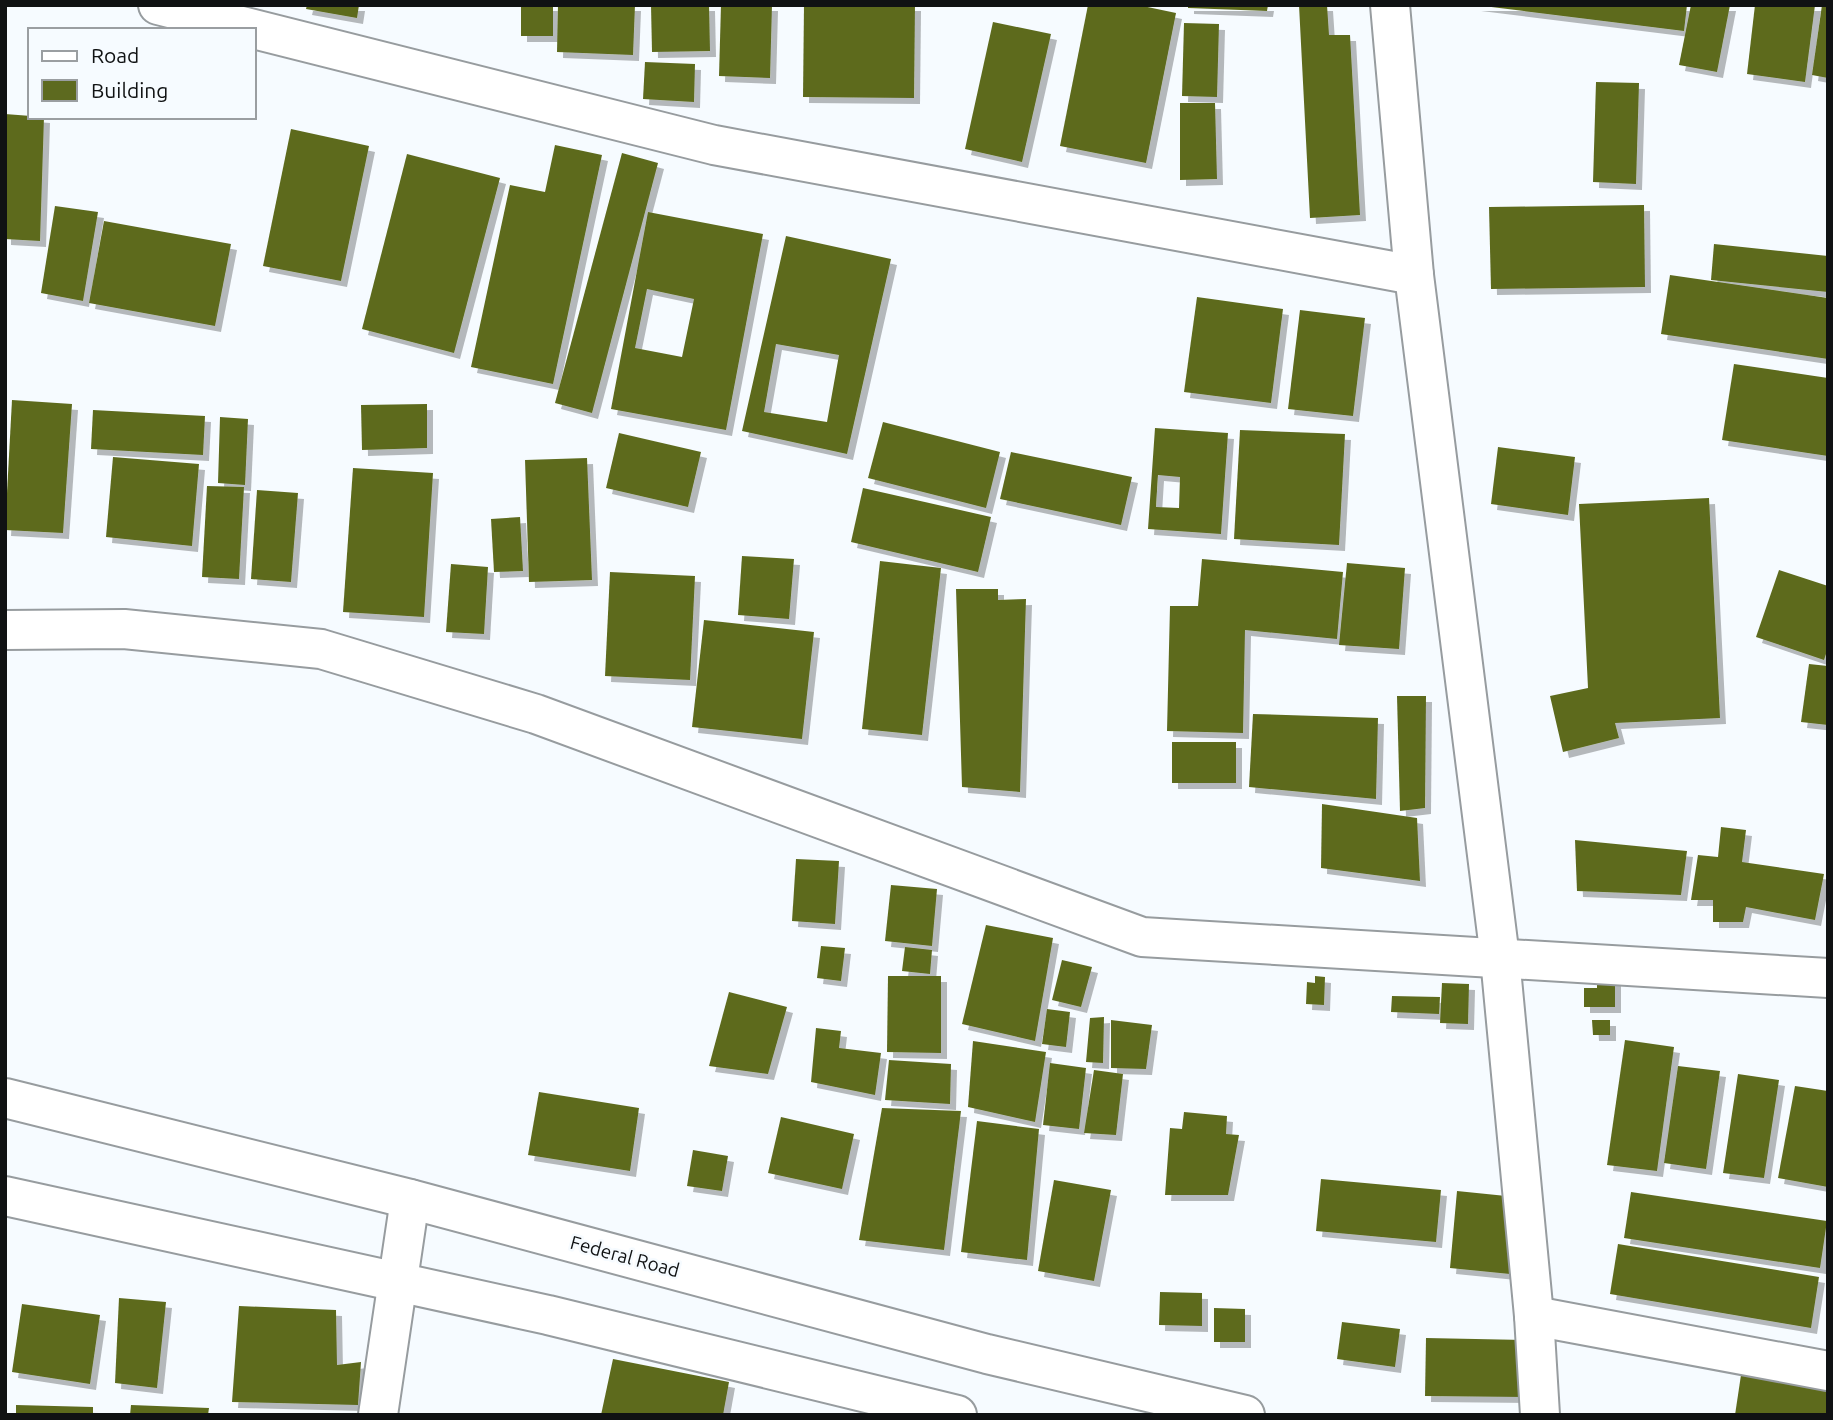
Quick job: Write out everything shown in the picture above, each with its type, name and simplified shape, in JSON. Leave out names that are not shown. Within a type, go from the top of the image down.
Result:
[{"type":"street","points":[[158,5],[249,28]]},
{"type":"street","points":[[1390,5],[1414,275],[1500,958],[1534,1316],[1540,1415]]},
{"type":"street","points":[[256,30],[714,145],[1414,275]]},
{"type":"street","points":[[5,630],[124,629],[321,649],[536,713],[1142,937],[1828,978]]},
{"type":"street","name":"Federal Road","points":[[5,1098],[410,1199],[987,1353],[1245,1415]]},
{"type":"street","points":[[5,1196],[548,1315],[957,1415]]},
{"type":"street","points":[[378,1415],[410,1199]]},
{"type":"street","points":[[1534,1316],[1828,1371]]},
{"type":"building","points":[[307,5],[359,5],[357,18],[306,9]]},
{"type":"building","points":[[521,5],[553,5],[553,36],[521,36]]},
{"type":"building","points":[[558,5],[635,5],[633,55],[557,52]]},
{"type":"building","points":[[651,5],[709,5],[710,51],[652,52]]},
{"type":"building","points":[[721,5],[772,5],[770,78],[719,76]]},
{"type":"building","points":[[804,5],[915,5],[914,98],[803,97]]},
{"type":"building","points":[[1088,5],[1138,5],[1176,13],[1146,163],[1060,146]]},
{"type":"building","points":[[1188,5],[1268,5],[1267,11],[1188,8]]},
{"type":"building","points":[[1299,5],[1327,5],[1329,35],[1350,35],[1360,215],[1310,218]]},
{"type":"building","points":[[1475,5],[1687,5],[1684,31]]},
{"type":"building","points":[[1691,5],[1730,5],[1717,72],[1679,65]]},
{"type":"building","points":[[1755,5],[1815,5],[1805,82],[1747,74]]},
{"type":"building","points":[[1822,5],[1828,5],[1828,78],[1812,75]]},
{"type":"building","points":[[993,22],[1051,34],[1022,162],[965,149]]},
{"type":"building","points":[[1184,23],[1219,24],[1217,97],[1182,96]]},
{"type":"building","points":[[645,62],[695,64],[694,102],[643,99]]},
{"type":"building","points":[[1596,82],[1639,83],[1636,184],[1593,182]]},
{"type":"building","points":[[1180,103],[1215,103],[1217,179],[1180,180]]},
{"type":"building","points":[[5,114],[44,119],[40,241],[5,239]]},
{"type":"building","points":[[291,129],[369,146],[341,281],[263,266]]},
{"type":"building","points":[[555,145],[602,155],[553,384],[471,367],[510,185],[545,192]]},
{"type":"building","points":[[622,153],[658,163],[592,413],[555,403]]},
{"type":"building","points":[[407,154],[500,178],[454,353],[362,329]]},
{"type":"building","points":[[1644,205],[1645,287],[1491,289],[1489,207]]},
{"type":"building","points":[[55,206],[98,212],[83,301],[41,293]]},
{"type":"building","points":[[648,212],[763,234],[726,430],[611,409]],"holes":[[[647,289],[694,299],[682,357],[635,348]]]},
{"type":"building","points":[[104,221],[231,244],[215,326],[89,303]]},
{"type":"building","points":[[786,236],[891,259],[847,454],[742,431]],"holes":[[[776,344],[839,355],[827,422],[764,412]]]},
{"type":"building","points":[[1714,244],[1828,256],[1828,292],[1711,280]]},
{"type":"building","points":[[1670,275],[1828,298],[1828,359],[1661,334]]},
{"type":"building","points":[[1197,297],[1283,309],[1271,403],[1184,392]]},
{"type":"building","points":[[1300,310],[1365,318],[1353,416],[1288,409]]},
{"type":"building","points":[[1734,364],[1828,378],[1828,456],[1722,440]]},
{"type":"building","points":[[12,400],[72,404],[63,533],[5,530]]},
{"type":"building","points":[[427,404],[427,448],[362,450],[361,405]]},
{"type":"building","points":[[93,410],[205,416],[203,455],[91,449]]},
{"type":"building","points":[[220,417],[248,419],[245,485],[218,483]]},
{"type":"building","points":[[883,422],[1000,452],[986,508],[868,478]]},
{"type":"building","points":[[1155,428],[1228,433],[1221,534],[1148,529]],"holes":[[[1158,475],[1180,477],[1179,508],[1156,507]]]},
{"type":"building","points":[[1240,430],[1345,434],[1339,545],[1234,539]]},
{"type":"building","points":[[619,433],[701,452],[688,507],[606,488]]},
{"type":"building","points":[[1498,447],[1575,457],[1568,515],[1491,504]]},
{"type":"building","points":[[1011,452],[1132,477],[1121,525],[1000,499]]},
{"type":"building","points":[[113,457],[199,464],[192,546],[106,537]]},
{"type":"building","points":[[587,458],[592,580],[529,582],[525,460]]},
{"type":"building","points":[[353,468],[433,473],[424,617],[343,612]]},
{"type":"building","points":[[207,486],[244,487],[239,579],[202,577]]},
{"type":"building","points":[[863,488],[991,517],[978,572],[851,542]]},
{"type":"building","points":[[257,490],[298,493],[291,582],[251,579]]},
{"type":"building","points":[[1709,498],[1720,718],[1615,723],[1619,738],[1563,752],[1550,696],[1588,688],[1579,504]]},
{"type":"building","points":[[520,517],[523,571],[494,572],[491,519]]},
{"type":"building","points":[[742,556],[794,559],[789,619],[738,615]]},
{"type":"building","points":[[1202,559],[1343,572],[1337,639],[1245,630],[1243,733],[1167,731],[1170,606],[1198,606]]},
{"type":"building","points":[[880,561],[941,568],[922,735],[862,729]]},
{"type":"building","points":[[1347,563],[1405,568],[1399,649],[1339,645]]},
{"type":"building","points":[[451,564],[488,567],[484,634],[446,632]]},
{"type":"building","points":[[1779,570],[1828,586],[1828,648],[1824,660],[1756,637]]},
{"type":"building","points":[[610,572],[695,576],[690,680],[605,676]]},
{"type":"building","points":[[956,589],[998,589],[998,600],[1026,599],[1020,792],[962,787]]},
{"type":"building","points":[[704,620],[814,632],[802,739],[692,727]]},
{"type":"building","points":[[1809,664],[1828,666],[1828,725],[1801,722]]},
{"type":"building","points":[[1397,696],[1426,696],[1425,808],[1400,811]]},
{"type":"building","points":[[1253,714],[1378,718],[1376,799],[1249,787]]},
{"type":"building","points":[[1172,742],[1236,742],[1236,783],[1172,783]]},
{"type":"building","points":[[1322,804],[1417,818],[1420,881],[1321,868]]},
{"type":"building","points":[[1721,827],[1746,830],[1742,862],[1824,874],[1815,920],[1746,907],[1743,922],[1713,922],[1713,900],[1691,900],[1698,855],[1718,857]]},
{"type":"building","points":[[1575,840],[1687,851],[1681,895],[1577,891]]},
{"type":"building","points":[[796,859],[839,861],[835,924],[792,921]]},
{"type":"building","points":[[891,885],[937,889],[932,946],[885,941]]},
{"type":"building","points":[[986,925],[1053,938],[1035,1041],[962,1024]]},
{"type":"building","points":[[821,946],[845,948],[841,981],[817,978]]},
{"type":"building","points":[[905,947],[932,950],[930,974],[902,971]]},
{"type":"building","points":[[1062,960],[1092,967],[1081,1007],[1052,1000]]},
{"type":"building","points":[[888,976],[941,976],[941,1053],[887,1052]]},
{"type":"building","points":[[1315,976],[1325,977],[1324,1005],[1306,1004],[1307,982],[1315,983]]},
{"type":"building","points":[[1597,980],[1615,980],[1615,1007],[1584,1007],[1584,988],[1597,988]]},
{"type":"building","points":[[1442,983],[1469,984],[1468,1024],[1440,1023]]},
{"type":"building","points":[[729,992],[787,1007],[768,1074],[709,1066]]},
{"type":"building","points":[[1392,996],[1440,997],[1439,1014],[1391,1012]]},
{"type":"building","points":[[1047,1009],[1070,1012],[1066,1047],[1042,1044]]},
{"type":"building","points":[[1104,1017],[1103,1063],[1086,1062],[1090,1018]]},
{"type":"building","points":[[1111,1020],[1152,1025],[1146,1069],[1111,1068]]},
{"type":"building","points":[[1592,1020],[1610,1020],[1610,1035],[1593,1035]]},
{"type":"building","points":[[816,1028],[841,1031],[839,1048],[881,1053],[875,1095],[811,1082]]},
{"type":"building","points":[[1625,1040],[1674,1047],[1657,1171],[1607,1165]]},
{"type":"building","points":[[973,1041],[1046,1052],[1035,1122],[968,1107]]},
{"type":"building","points":[[889,1060],[951,1064],[950,1104],[885,1100]]},
{"type":"building","points":[[1050,1063],[1086,1068],[1079,1129],[1043,1125]]},
{"type":"building","points":[[1678,1066],[1720,1071],[1706,1169],[1664,1163]]},
{"type":"building","points":[[1094,1070],[1123,1074],[1116,1135],[1084,1133]]},
{"type":"building","points":[[1738,1074],[1779,1080],[1764,1178],[1723,1173]]},
{"type":"building","points":[[1795,1086],[1828,1091],[1828,1187],[1778,1178]]},
{"type":"building","points":[[539,1092],[639,1108],[630,1171],[528,1155]]},
{"type":"building","points":[[882,1108],[961,1111],[944,1250],[859,1240]]},
{"type":"building","points":[[1184,1112],[1227,1116],[1226,1134],[1239,1135],[1228,1195],[1165,1195],[1170,1128],[1182,1129]]},
{"type":"building","points":[[781,1117],[854,1134],[842,1189],[768,1173]]},
{"type":"building","points":[[977,1121],[1039,1129],[1027,1260],[961,1252]]},
{"type":"building","points":[[693,1150],[728,1156],[722,1191],[687,1186]]},
{"type":"building","points":[[1321,1179],[1441,1190],[1436,1242],[1316,1231]]},
{"type":"building","points":[[1054,1180],[1111,1190],[1094,1281],[1038,1271]]},
{"type":"building","points":[[1457,1191],[1516,1197],[1510,1274],[1450,1268]]},
{"type":"building","points":[[1631,1192],[1827,1221],[1820,1268],[1624,1238]]},
{"type":"building","points":[[1618,1244],[1819,1277],[1811,1328],[1610,1294]]},
{"type":"building","points":[[1160,1292],[1202,1293],[1202,1326],[1159,1325]]},
{"type":"building","points":[[119,1298],[166,1302],[157,1388],[115,1383]]},
{"type":"building","points":[[22,1304],[100,1315],[90,1384],[12,1372]]},
{"type":"building","points":[[239,1306],[336,1310],[337,1365],[361,1362],[358,1405],[232,1402]]},
{"type":"building","points":[[1214,1308],[1245,1309],[1245,1342],[1214,1342]]},
{"type":"building","points":[[1342,1322],[1400,1329],[1395,1367],[1337,1359]]},
{"type":"building","points":[[1426,1338],[1525,1340],[1524,1397],[1425,1396]]},
{"type":"building","points":[[613,1359],[729,1382],[723,1415],[601,1415]]},
{"type":"building","points":[[1741,1375],[1828,1388],[1828,1415],[1735,1415]]},
{"type":"building","points":[[16,1405],[93,1407],[93,1415],[16,1415]]},
{"type":"building","points":[[131,1405],[209,1408],[208,1415],[130,1415]]}]
